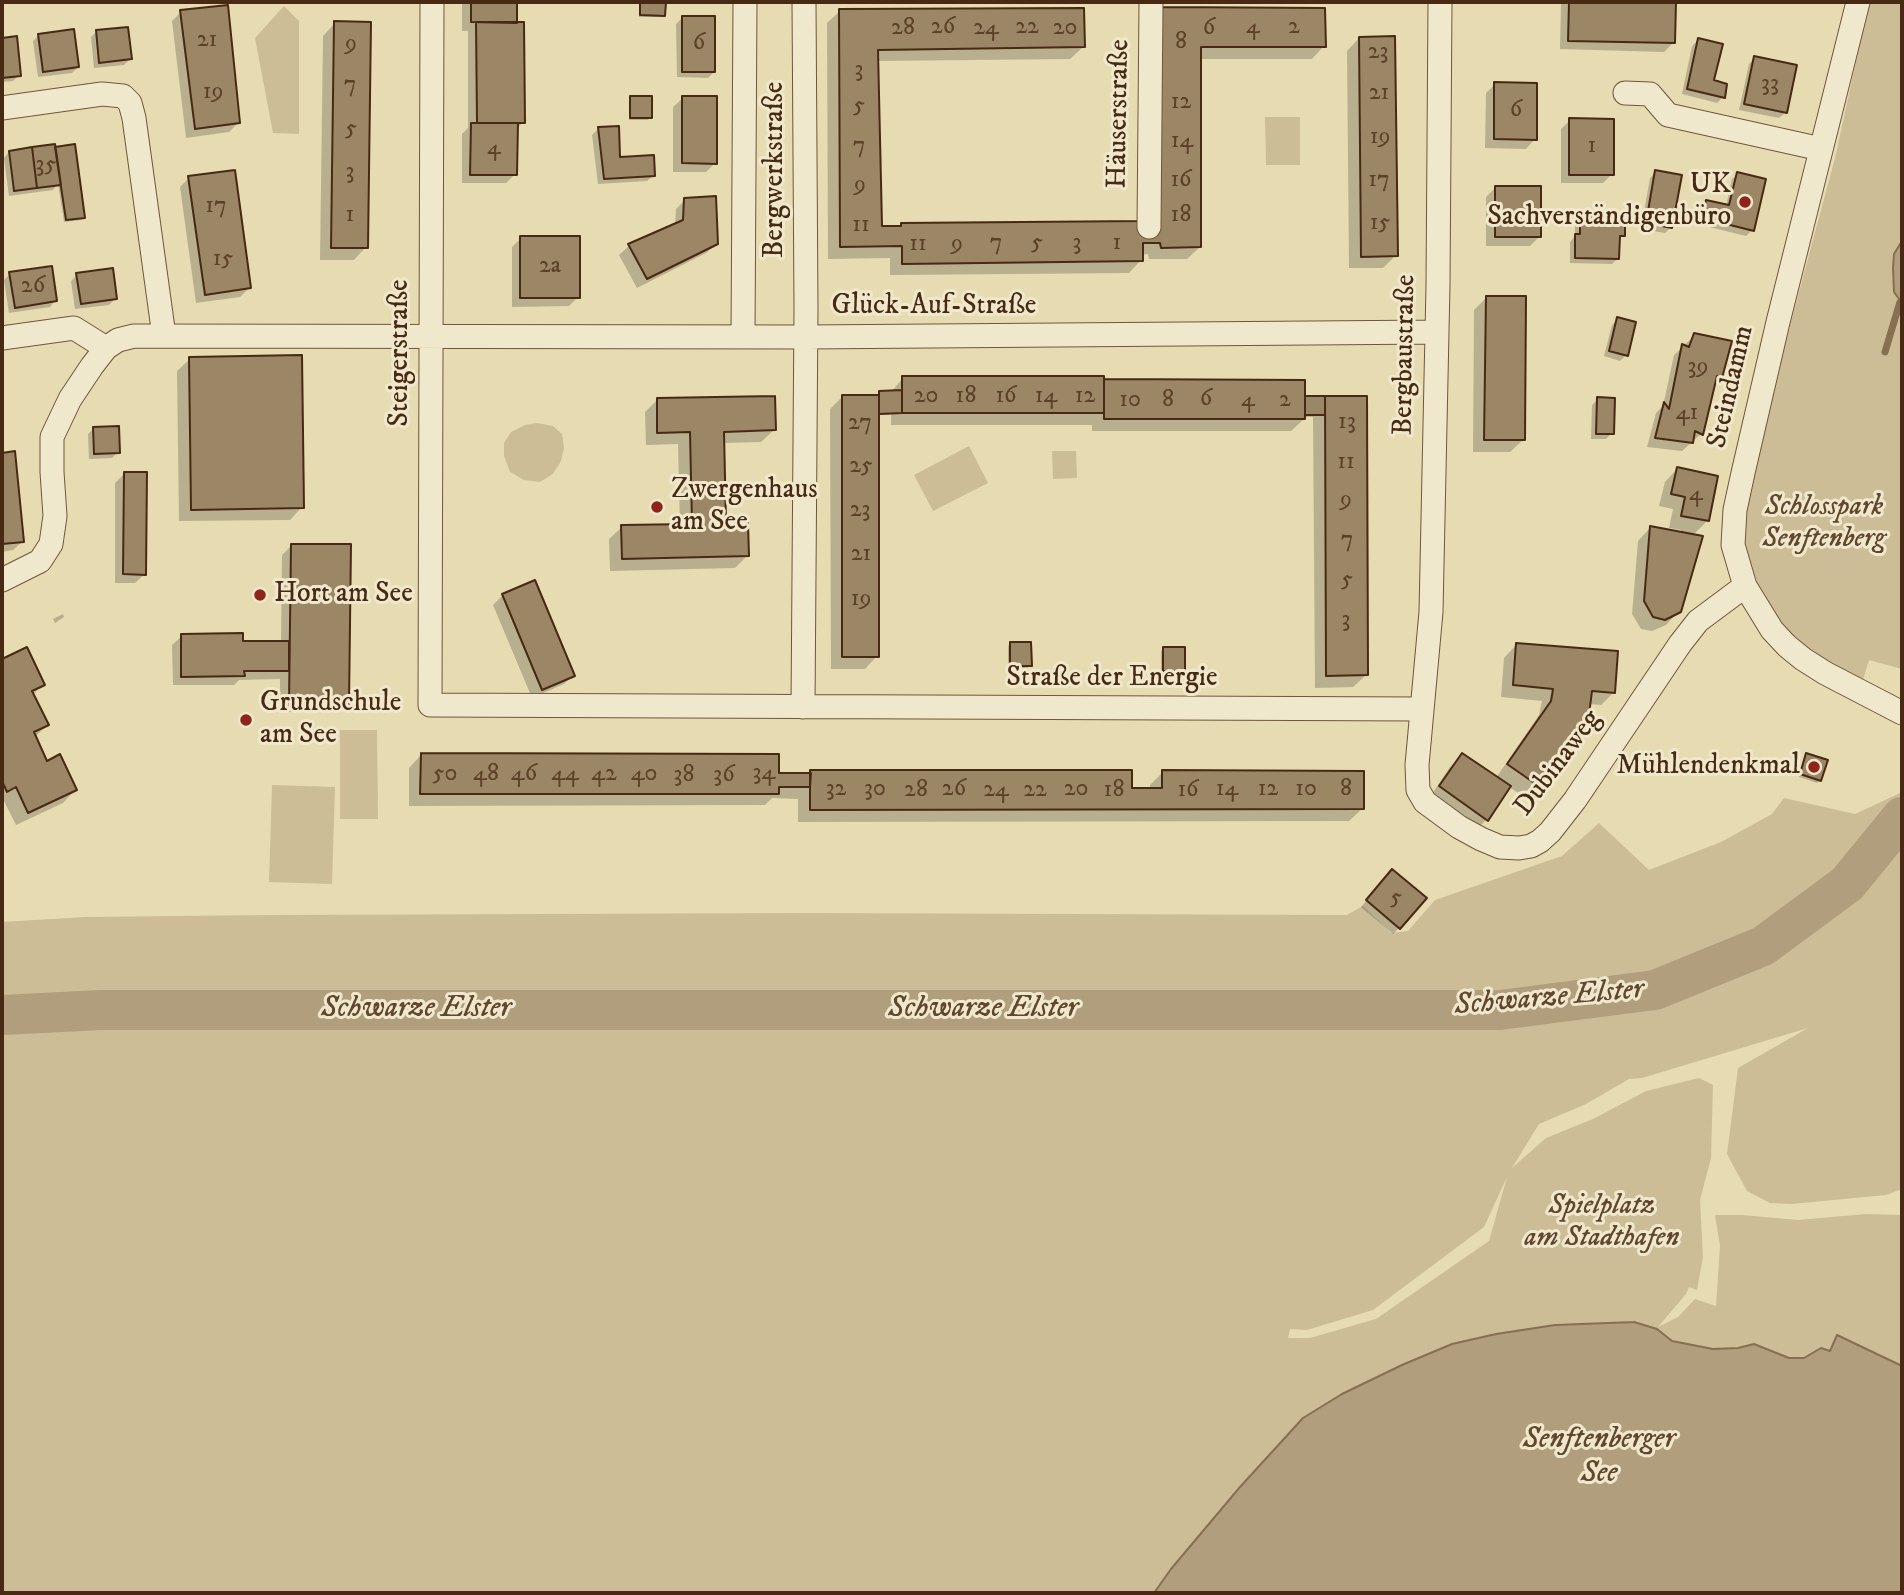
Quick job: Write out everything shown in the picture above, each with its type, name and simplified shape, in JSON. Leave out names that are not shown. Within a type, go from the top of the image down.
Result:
[{"type":"street","name":"Steigerstraße","points":[[430,705],[432,2]]},
{"type":"street","name":"Bergwerkstraße","points":[[744,336],[745,2]]},
{"type":"street","name":"Bergwerkstraße","points":[[804,2],[806,337]]},
{"type":"street","name":"Häuserstraße","points":[[1149,227],[1151,2]]},
{"type":"street","name":"Bergbaustraße","points":[[1422,709],[1431,612],[1440,2]]},
{"type":"street","name":"Steindamm","points":[[1858,2],[1777,322],[1735,510],[1733,545],[1745,586],[1772,630],[1803,659],[1902,713]]},
{"type":"street","points":[[1625,93],[1650,94],[1668,116],[1821,149]]},
{"type":"street","points":[[2,108],[102,94],[123,96],[130,103],[164,336]]},
{"type":"street","points":[[2,338],[74,328],[106,348],[70,399],[52,438],[55,516],[51,544],[40,561],[2,580]]},
{"type":"street","name":"Glück-Auf-Straße","points":[[106,348],[118,340],[134,336],[806,337],[1437,332]]},
{"type":"street","points":[[803,707],[806,337]]},
{"type":"street","name":"Dubinaweg","points":[[1422,709],[1416,778],[1418,790],[1425,802],[1459,827],[1481,839],[1500,846],[1531,846],[1550,832],[1575,800],[1680,644],[1699,621],[1745,586]]},
{"type":"street","name":"Straße der Energie","points":[[430,705],[1422,709]]},
{"type":"green space","name":"Schlosspark Senftenberg","points":[[1869,2],[1902,2],[1902,669],[1869,660],[1862,683],[1813,657],[1786,632],[1754,581],[1745,549],[1744,528],[1781,359],[1835,158]]},
{"type":"green space","points":[[284,6],[299,21],[299,134],[273,133],[255,38]]},
{"type":"green space","points":[[1265,117],[1300,117],[1300,165],[1266,165]]},
{"type":"green space","points":[[537,423],[553,426],[562,434],[564,448],[561,461],[553,474],[540,482],[524,480],[510,472],[504,456],[504,443],[511,432]]},
{"type":"green space","points":[[969,446],[988,483],[933,511],[914,475]]},
{"type":"green space","points":[[1052,451],[1076,451],[1077,478],[1053,479]]},
{"type":"green space","points":[[340,730],[377,730],[378,819],[340,819]]},
{"type":"green space","points":[[272,785],[335,787],[332,884],[269,882]]},
{"type":"green space","name":"Spielplatz am Stadthafen","points":[[1902,790],[1902,1189],[1886,1195],[1791,1204],[1770,1203],[1747,1191],[1727,1154],[1738,1068],[1808,1028],[1642,1078],[1629,1079],[1586,1104],[1539,1124],[1512,1168],[1546,1138],[1593,1119],[1646,1091],[1699,1078],[1713,1085],[1711,1158],[1700,1200],[1703,1257],[1697,1290],[1689,1287],[1658,1327],[1678,1317],[1695,1299],[1716,1306],[1720,1246],[1715,1215],[1798,1220],[1866,1214],[1902,1215],[1902,1366],[1837,1335],[1830,1351],[1821,1348],[1804,1358],[1789,1358],[1754,1344],[1713,1349],[1672,1341],[1657,1329],[1634,1322],[1555,1325],[1452,1344],[1240,1487],[1154,1593],[2,1593],[2,922],[85,917],[273,915],[1347,915],[1363,906],[1391,933],[1408,931],[1435,900],[1562,856],[1599,823],[1649,870],[1721,842],[1772,814],[1784,798],[1855,814]],"holes":[[[1507,1177],[1489,1241],[1376,1319],[1310,1338],[1288,1338],[1290,1329],[1307,1330],[1373,1310],[1484,1227]]]},
{"type":"water","points":[[1902,241],[1902,303],[1894,292],[1893,268],[1894,254]]},
{"type":"water","name":"Senftenberger See","points":[[1634,1322],[1657,1329],[1672,1341],[1713,1349],[1754,1344],[1789,1358],[1804,1358],[1821,1348],[1830,1351],[1837,1335],[1902,1366],[1902,1593],[1154,1593],[1240,1487],[1303,1418],[1342,1394],[1452,1344],[1555,1325]]},
{"type":"building","points":[[471,2],[517,2],[517,23],[471,22]]},
{"type":"building","points":[[640,2],[666,2],[665,16],[640,15]]},
{"type":"building","points":[[1569,2],[1676,2],[1675,43],[1568,41]]},
{"type":"building","points":[[228,5],[240,123],[195,129],[180,10]]},
{"type":"building","points":[[1162,7],[1325,8],[1326,47],[1201,47],[1201,247],[1161,248],[1160,243],[1143,243],[1143,261],[902,264],[902,246],[840,247],[839,9],[1084,8],[1085,47],[878,50],[882,226],[901,226],[901,223],[1142,221]]},
{"type":"building","points":[[682,16],[715,16],[715,72],[682,72]]},
{"type":"building","points":[[334,21],[371,22],[368,248],[331,248]]},
{"type":"building","points":[[476,22],[524,22],[525,123],[477,123]]},
{"type":"building","points":[[128,27],[132,59],[99,63],[96,30]]},
{"type":"building","points":[[74,29],[79,67],[43,72],[38,34]]},
{"type":"building","points":[[17,36],[21,76],[2,78],[2,38]]},
{"type":"building","points":[[1395,36],[1398,256],[1361,257],[1359,37]]},
{"type":"building","points":[[1698,38],[1723,44],[1714,80],[1727,84],[1725,98],[1687,89]]},
{"type":"building","points":[[1754,56],[1797,65],[1787,113],[1744,104]]},
{"type":"building","points":[[1494,82],[1537,83],[1537,140],[1494,139]]},
{"type":"building","points":[[630,96],[652,96],[652,118],[630,118]]},
{"type":"building","points":[[682,96],[717,96],[717,164],[682,163]]},
{"type":"building","points":[[1569,118],[1614,119],[1614,175],[1569,175]]},
{"type":"building","points":[[471,123],[518,123],[517,175],[470,175]]},
{"type":"building","points":[[619,126],[620,157],[654,155],[655,176],[604,179],[598,127]]},
{"type":"building","points":[[55,144],[61,185],[37,188],[32,147]]},
{"type":"building","points":[[75,144],[85,218],[66,220],[55,147]]},
{"type":"building","points":[[32,147],[37,188],[14,191],[9,151]]},
{"type":"building","points":[[235,170],[251,288],[205,295],[188,176]]},
{"type":"building","points":[[1655,170],[1682,175],[1672,228],[1646,223]]},
{"type":"building","name":"UK Sachverständigenbüro","points":[[1737,172],[1766,179],[1754,231],[1702,218],[1706,200],[1729,205]]},
{"type":"building","points":[[1495,186],[1541,186],[1541,237],[1495,237]]},
{"type":"building","points":[[716,196],[718,244],[647,279],[628,244],[683,220],[684,198]]},
{"type":"building","points":[[1580,216],[1625,217],[1625,236],[1620,236],[1619,259],[1575,258],[1575,234],[1580,234]]},
{"type":"building","points":[[520,236],[580,236],[580,298],[520,298]]},
{"type":"building","points":[[52,266],[57,301],[15,308],[9,272]]},
{"type":"building","points":[[113,268],[117,299],[81,304],[76,273]]},
{"type":"building","points":[[1486,296],[1526,296],[1525,440],[1484,440]]},
{"type":"building","points":[[1617,317],[1636,322],[1628,356],[1609,351]]},
{"type":"building","points":[[1694,333],[1732,341],[1722,378],[1717,376],[1703,435],[1695,431],[1693,443],[1655,438],[1664,402],[1669,409],[1682,344],[1689,347]]},
{"type":"building","points":[[302,355],[304,508],[191,510],[189,357]]},
{"type":"building","points":[[902,376],[1104,376],[1104,413],[902,413]]},
{"type":"building","points":[[1104,379],[1305,380],[1305,419],[1104,419]]},
{"type":"building","points":[[902,390],[902,413],[879,414],[879,391]]},
{"type":"building","points":[[842,395],[879,395],[879,657],[842,657]]},
{"type":"building","points":[[775,396],[776,430],[724,432],[726,523],[748,523],[749,556],[622,559],[621,525],[692,524],[690,432],[657,433],[657,398]]},
{"type":"building","points":[[1305,396],[1325,396],[1325,415],[1305,415]]},
{"type":"building","points":[[1325,396],[1367,396],[1368,675],[1326,676]]},
{"type":"building","points":[[1597,397],[1615,398],[1614,434],[1596,434]]},
{"type":"building","points":[[119,426],[120,453],[94,454],[93,427]]},
{"type":"building","points":[[15,451],[24,542],[2,544],[2,453]]},
{"type":"building","points":[[1677,467],[1718,476],[1709,521],[1681,516],[1685,497],[1671,494]]},
{"type":"building","points":[[124,472],[147,472],[146,575],[123,574]]},
{"type":"building","points":[[1650,526],[1703,536],[1681,612],[1665,620],[1653,617],[1644,601]]},
{"type":"building","points":[[291,544],[351,544],[349,704],[289,703]]},
{"type":"building","points":[[535,580],[575,676],[542,690],[502,594]]},
{"type":"building","points":[[243,633],[243,641],[289,641],[289,671],[244,671],[245,676],[181,677],[181,634]]},
{"type":"building","points":[[1010,642],[1031,642],[1032,666],[1010,666]]},
{"type":"building","points":[[1516,643],[1618,651],[1615,693],[1592,691],[1589,715],[1540,787],[1507,764],[1551,701],[1553,689],[1513,685]]},
{"type":"building","points":[[27,647],[45,685],[32,691],[49,725],[34,732],[47,761],[60,754],[77,790],[28,813],[16,787],[7,792],[2,781],[2,659]]},
{"type":"building","points":[[1163,647],[1185,647],[1185,671],[1163,671]]},
{"type":"building","points":[[421,753],[779,754],[779,773],[811,773],[810,787],[779,787],[779,794],[420,794]]},
{"type":"building","points":[[1462,753],[1511,786],[1488,821],[1439,786]]},
{"type":"building","name":"Mühlendenkmal","points":[[1806,753],[1828,760],[1821,781],[1800,774]]},
{"type":"building","points":[[810,770],[1132,770],[1132,788],[1162,788],[1162,770],[1364,771],[1364,809],[810,810]]},
{"type":"building","points":[[1392,869],[1427,898],[1400,929],[1366,900]]},
{"type":"waterway","points":[[1885,352],[1900,302]]},
{"type":"waterway","name":"Schwarze Elster","points":[[2,1015],[101,1010],[1500,1010],[1655,990],[1763,946],[1847,884],[1902,817]]},
{"type":"place","name":"UK Sachverständigenbüro","points":[[1745,202]]},
{"type":"place","name":"Zwergenhaus am See","points":[[657,507]]},
{"type":"place","name":"Hort am See","points":[[260,595]]},
{"type":"place","name":"Grundschule am See","points":[[246,720]]},
{"type":"place","name":"Mühlendenkmal","points":[[1814,767]]}]
